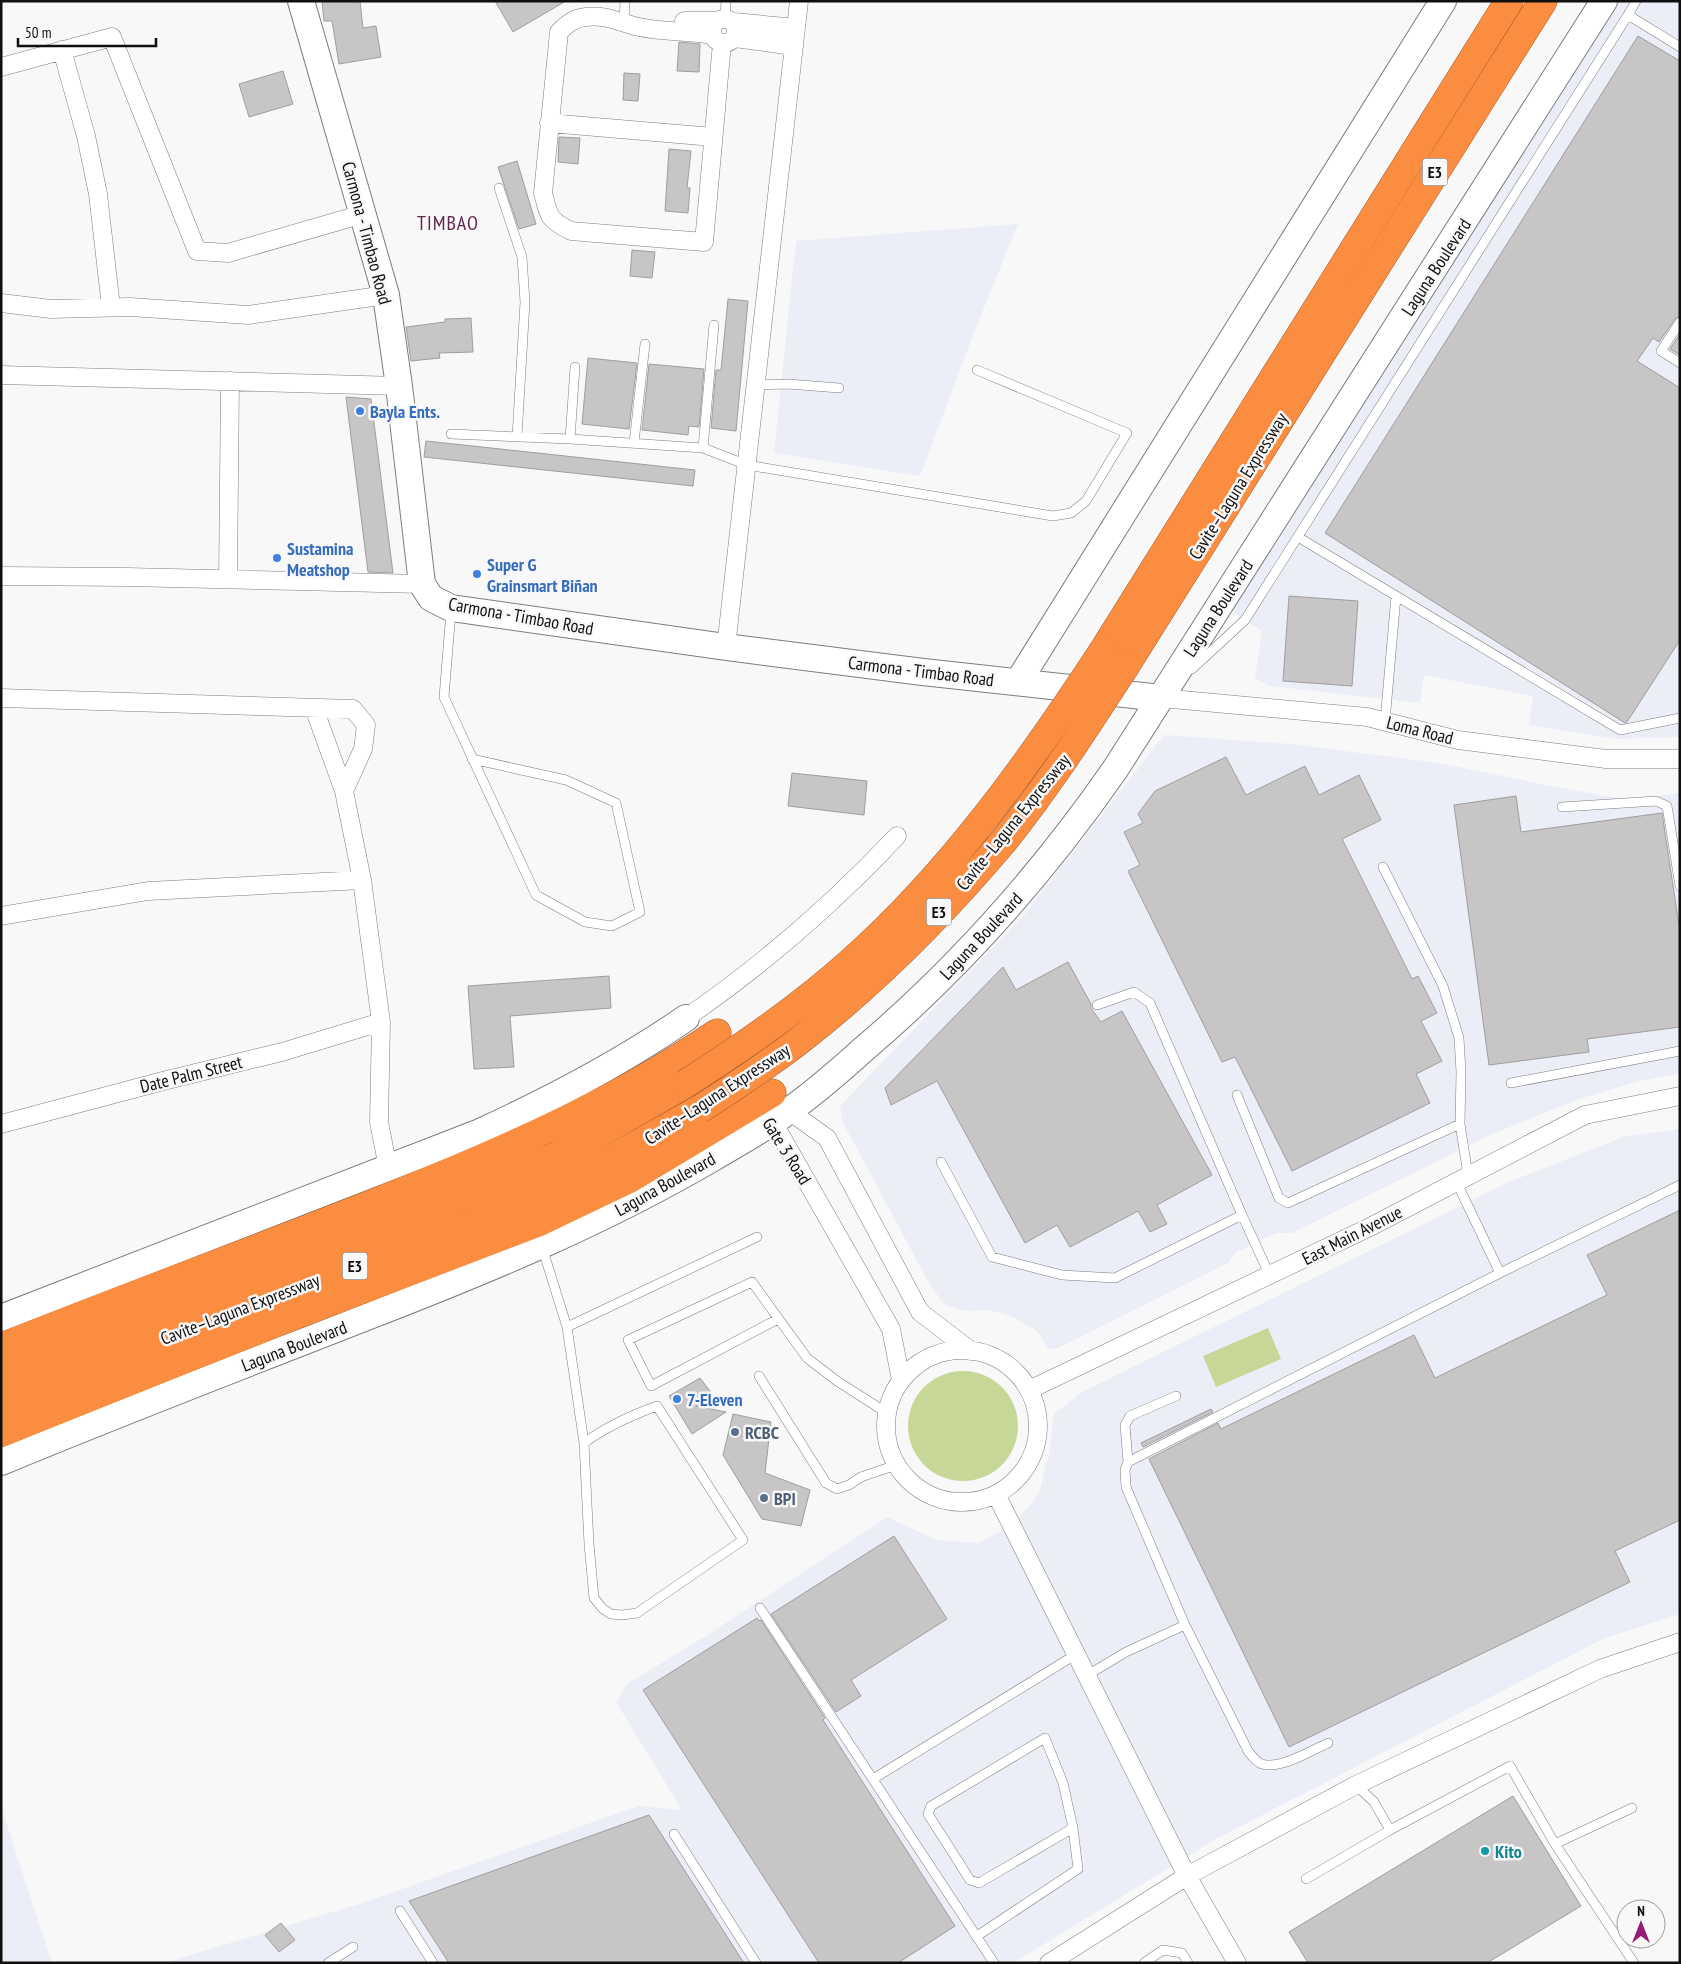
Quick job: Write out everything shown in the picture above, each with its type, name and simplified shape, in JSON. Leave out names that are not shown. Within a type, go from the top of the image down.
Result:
[{"type":"highway","name":"Cavite–Laguna Expressway","points":[[1,1374],[460,1197],[554,1157],[685,1084],[756,1037],[808,999],[852,962],[892,923],[946,865],[990,812],[1052,728],[1103,650],[1509,1]]},
{"type":"highway","name":"Cavite–Laguna Expressway","points":[[1,1404],[271,1297],[473,1222],[615,1157],[700,1109],[768,1064],[800,1040],[874,978],[907,946],[1003,842],[1080,738],[1543,1]]},
{"type":"highway","points":[[1,1347],[286,1238],[479,1161],[616,1095],[708,1039]]},
{"type":"highway","points":[[1,1433],[296,1315],[537,1223],[772,1108]]},
{"type":"main road","name":"Carmona - Timbao Road","points":[[302,1],[386,295],[399,386],[422,584],[431,598],[451,608],[726,647],[923,672],[1161,698]]},
{"type":"main road","points":[[1018,682],[1443,1]]},
{"type":"main road","name":"Laguna Boulevard","points":[[1,1462],[85,1427],[491,1268],[542,1247],[643,1198],[908,1012],[978,941],[1044,865],[1091,804],[1132,745],[1604,1]]},
{"type":"main road","points":[[1,1318],[480,1132],[553,1098],[641,1048],[686,1018]]},
{"type":"main road","name":"Gate 3 Road","points":[[686,1018],[772,1108]]},
{"type":"street","points":[[726,647],[799,1]]},
{"type":"street","points":[[724,26],[704,242],[571,231],[555,223],[548,214],[544,193],[549,123],[559,32],[570,21],[586,16],[621,15],[640,27],[724,26],[796,28]]},
{"type":"street","points":[[724,26],[794,46]]},
{"type":"street","points":[[1,67],[112,37],[197,251],[228,253],[363,214]]},
{"type":"street","points":[[62,50],[86,136],[98,194],[111,307]]},
{"type":"street","points":[[549,123],[713,138]]},
{"type":"street","points":[[1,303],[51,309],[111,307],[248,315],[386,295]]},
{"type":"street","points":[[1,375],[399,386]]},
{"type":"street","points":[[228,579],[230,381]]},
{"type":"street","points":[[1,576],[422,584]]},
{"type":"street","points":[[1,698],[353,709],[366,725],[364,749],[344,792]]},
{"type":"street","name":"Loma Road","points":[[1161,698],[1368,717],[1458,740],[1606,759],[1680,759]]},
{"type":"street","points":[[314,708],[344,792],[362,880],[381,1022],[378,1122],[388,1168]]},
{"type":"street","points":[[686,1018],[755,968],[852,884],[897,836]]},
{"type":"street","points":[[1,916],[148,891],[362,880]]},
{"type":"street","name":"Date Palm Street","points":[[1,1124],[282,1052],[381,1022]]},
{"type":"street","name":"East Main Avenue","points":[[1029,1390],[1270,1276],[1585,1116],[1680,1096]]},
{"type":"street","name":"Gate 3 Road","points":[[772,1108],[827,1138],[920,1312],[971,1351]]},
{"type":"street","name":"Gate 3 Road","points":[[772,1108],[891,1329],[901,1380]]},
{"type":"street","points":[[954,1351],[971,1351],[989,1355],[1005,1364],[1029,1390],[1034,1402],[1038,1426],[1034,1452],[1022,1473],[1013,1483],[996,1494],[984,1499],[964,1502],[944,1500],[920,1489],[909,1481],[896,1465],[887,1440],[887,1413],[892,1396],[901,1380],[918,1365],[938,1354],[954,1351]]},
{"type":"street","points":[[996,1494],[1187,1876],[1237,1963]]},
{"type":"street","points":[[1049,1963],[1187,1876],[1356,1785],[1600,1669],[1680,1642]]},
{"type":"lane","points":[[1161,698],[1245,620],[1636,1]]},
{"type":"lane","points":[[1628,15],[1680,47]]},
{"type":"lane","points":[[498,188],[522,257],[524,284],[525,302],[516,437]]},
{"type":"lane","points":[[1680,322],[1661,351],[1680,363]]},
{"type":"lane","points":[[703,448],[714,325]]},
{"type":"lane","points":[[634,443],[645,344]]},
{"type":"lane","points":[[570,439],[575,368]]},
{"type":"lane","points":[[451,434],[570,439],[703,448],[747,465],[1053,516],[1071,513],[1086,501],[1128,433],[977,370]]},
{"type":"lane","points":[[756,385],[788,384],[839,388]]},
{"type":"lane","points":[[1298,537],[1620,730],[1680,718]]},
{"type":"lane","points":[[1386,721],[1396,596]]},
{"type":"lane","points":[[451,608],[444,697],[472,759],[536,895],[585,922],[612,926],[640,912],[616,803],[566,780],[472,759]]},
{"type":"lane","points":[[1562,807],[1656,802],[1668,806],[1680,886]]},
{"type":"lane","points":[[1383,867],[1443,986],[1459,1038],[1462,1178],[1500,1273]]},
{"type":"lane","points":[[1097,1005],[1134,992],[1150,1003],[1270,1276]]},
{"type":"lane","points":[[1511,1083],[1680,1051]]},
{"type":"lane","points":[[1236,1094],[1279,1198],[1288,1203],[1460,1124]]},
{"type":"lane","points":[[941,1162],[992,1257],[1062,1274],[1115,1278],[1242,1215]]},
{"type":"lane","points":[[1128,1462],[1500,1273],[1680,1185]]},
{"type":"lane","points":[[567,1327],[756,1237]]},
{"type":"lane","points":[[542,1247],[567,1327],[584,1443],[589,1544],[594,1598],[603,1609],[611,1614],[637,1613],[743,1540],[657,1406],[637,1413],[607,1428],[584,1443]]},
{"type":"lane","points":[[778,1318],[651,1386],[628,1340],[752,1282],[807,1358],[837,1381],[887,1413]]},
{"type":"lane","points":[[759,1376],[826,1483],[837,1489],[849,1485],[861,1477],[896,1465]]},
{"type":"lane","points":[[1176,1396],[1130,1416],[1125,1425],[1128,1462],[1124,1470],[1126,1487],[1185,1625],[1248,1751],[1260,1764],[1269,1766],[1284,1762],[1328,1743]]},
{"type":"lane","points":[[760,1608],[994,1963]]},
{"type":"lane","points":[[1086,1676],[1126,1652],[1185,1625]]},
{"type":"lane","points":[[873,1778],[1076,1655]]},
{"type":"lane","points":[[977,1936],[1078,1869],[1073,1828],[1063,1783],[1045,1738],[931,1806],[928,1814],[970,1880],[979,1883],[1073,1828]]},
{"type":"lane","points":[[1306,1879],[1390,1830],[1510,1766],[1555,1844],[1634,1963]]},
{"type":"lane","points":[[1356,1785],[1374,1802],[1390,1830]]},
{"type":"lane","points":[[1555,1844],[1632,1808]]},
{"type":"lane","points":[[674,1834],[756,1963]]},
{"type":"lane","points":[[400,1911],[433,1963]]},
{"type":"lane","points":[[328,1963],[352,1947]]},
{"type":"lane","points":[[1144,1963],[1163,1950],[1182,1953],[1188,1963]]},
{"type":"shaded area","points":[[1619,1],[1680,1],[1680,737],[1617,739],[1529,725],[1533,696],[1424,675],[1420,703],[1269,686],[1255,678],[1262,631],[1232,611]]},
{"type":"shaded area","points":[[1018,224],[973,335],[920,476],[774,453],[796,241]]},
{"type":"shaded area","points":[[1164,735],[1290,744],[1439,763],[1629,800],[1680,793],[1680,1073],[1636,1082],[1579,1099],[1490,1135],[1292,1233],[1276,1233],[1235,1253],[1228,1263],[1058,1348],[1049,1349],[1037,1331],[1013,1317],[989,1310],[964,1311],[945,1305],[930,1285],[842,1121],[840,1106],[1024,915]]},
{"type":"shaded area","points":[[1680,1129],[1680,1614],[1605,1638],[1216,1839],[1013,1963],[164,1963],[359,1904],[639,1806],[682,1810],[616,1702],[627,1684],[706,1636],[887,1517],[936,1540],[978,1543],[1014,1524],[1039,1493],[1049,1454],[1054,1414],[1082,1392],[1511,1181],[1626,1136]]},
{"type":"shaded area","points":[[1,1807],[52,1963],[1,1963]]},
{"type":"green space","points":[[1268,1328],[1281,1359],[1216,1387],[1203,1356]]},
{"type":"green space","points":[[963,1371],[984,1375],[1002,1387],[1014,1405],[1018,1426],[1014,1447],[1002,1465],[984,1477],[963,1481],[942,1477],[924,1465],[912,1447],[908,1426],[912,1405],[924,1387],[942,1375]]},
{"type":"building","points":[[322,1],[360,1],[363,28],[376,26],[381,57],[339,64],[332,21],[324,21]]},
{"type":"building","points":[[495,1],[566,1],[513,32]]},
{"type":"building","points":[[1638,36],[1680,61],[1680,316],[1675,319],[1659,342],[1653,338],[1637,361],[1680,388],[1680,640],[1625,723],[1325,533]]},
{"type":"building","points":[[679,42],[700,44],[699,72],[677,71]]},
{"type":"building","points":[[283,71],[293,104],[249,117],[239,84]]},
{"type":"building","points":[[624,73],[640,74],[638,101],[623,100]]},
{"type":"building","points":[[559,137],[580,138],[578,164],[558,162]]},
{"type":"building","points":[[669,149],[691,151],[687,188],[690,188],[688,213],[665,211]]},
{"type":"building","points":[[517,161],[536,224],[519,229],[498,167]]},
{"type":"building","points":[[632,250],[655,252],[652,278],[630,276]]},
{"type":"building","points":[[728,299],[748,301],[736,431],[711,428],[716,370],[721,370]]},
{"type":"building","points":[[471,318],[473,352],[439,353],[440,358],[411,361],[406,327],[445,322],[445,319]]},
{"type":"building","points":[[1680,334],[1680,355],[1670,349]]},
{"type":"building","points":[[588,358],[637,363],[629,429],[582,424]]},
{"type":"building","points":[[649,364],[704,369],[699,427],[689,426],[688,435],[642,430]]},
{"type":"building","points":[[346,397],[371,399],[393,573],[368,572]]},
{"type":"building","points":[[426,441],[695,470],[693,486],[424,457]]},
{"type":"building","points":[[1289,596],[1358,601],[1352,686],[1283,681]]},
{"type":"building","points":[[1226,757],[1246,795],[1305,766],[1319,795],[1359,775],[1381,820],[1342,839],[1412,979],[1418,976],[1437,1013],[1421,1021],[1442,1061],[1416,1074],[1430,1103],[1292,1171],[1235,1057],[1222,1062],[1128,871],[1140,865],[1124,832],[1143,823],[1138,814],[1155,791]]},
{"type":"building","points":[[792,773],[867,781],[864,815],[788,806]]},
{"type":"building","points":[[1516,796],[1521,832],[1662,813],[1680,932],[1680,1027],[1587,1039],[1589,1052],[1489,1065],[1454,805]]},
{"type":"building","points":[[1068,962],[1091,1004],[1091,1008],[1101,1022],[1122,1011],[1212,1175],[1157,1205],[1167,1224],[1150,1232],[1138,1211],[1070,1247],[1057,1225],[1025,1243],[937,1081],[891,1105],[885,1088],[1003,967],[1016,990]]},
{"type":"building","points":[[609,976],[611,1008],[510,1016],[514,1067],[474,1069],[468,986]]},
{"type":"building","points":[[1680,1210],[1680,1520],[1615,1551],[1630,1582],[1289,1747],[1149,1459],[1218,1423],[1221,1429],[1414,1335],[1435,1378],[1607,1295],[1587,1255]]},
{"type":"building","points":[[700,1378],[713,1395],[696,1406],[726,1412],[692,1434],[669,1396]]},
{"type":"building","points":[[1211,1409],[1213,1412],[1143,1447],[1141,1443]]},
{"type":"building","points":[[733,1414],[771,1422],[765,1473],[810,1490],[801,1526],[762,1519],[723,1455]]},
{"type":"building","points":[[894,1536],[947,1619],[851,1680],[861,1696],[836,1712],[771,1614]]},
{"type":"building","points":[[757,1618],[759,1621],[761,1620],[825,1718],[823,1720],[955,1926],[898,1963],[819,1963],[643,1690]]},
{"type":"building","name":"Kito","points":[[1513,1796],[1581,1906],[1487,1963],[1308,1963],[1289,1932]]},
{"type":"building","points":[[649,1815],[744,1963],[449,1963],[409,1901]]},
{"type":"building","points":[[281,1923],[295,1940],[279,1952],[265,1935]]},
{"type":"place","name":"Bayla Ents.","points":[[360,411]]},
{"type":"place","name":"Sustamina Meatshop","points":[[277,558]]},
{"type":"place","name":"Super G Grainsmart Biñan","points":[[477,574]]},
{"type":"place","name":"7-Eleven","points":[[677,1399]]},
{"type":"place","name":"RCBC","points":[[735,1432]]},
{"type":"place","name":"BPI","points":[[764,1498]]},
{"type":"place","name":"Kito","points":[[1485,1851]]},
{"type":"district","name":"TIMBAO","points":[[448,223]]}]
